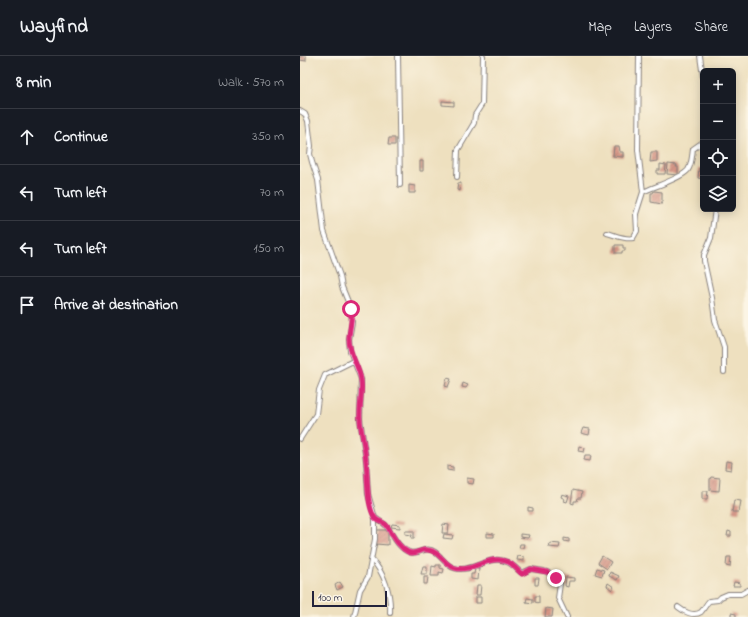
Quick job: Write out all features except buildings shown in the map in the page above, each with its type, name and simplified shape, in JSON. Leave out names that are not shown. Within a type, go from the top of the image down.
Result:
[{"type":"street","points":[[398,56],[400,185]]},
{"type":"street","points":[[457,177],[458,150],[474,122],[475,115],[482,104],[483,56]]},
{"type":"street","points":[[607,233],[626,239],[633,238],[637,231],[636,214],[643,192],[638,150],[639,56]]},
{"type":"street","points":[[700,56],[702,68]]},
{"type":"street","points":[[300,111],[305,114],[308,121],[311,146],[310,154],[318,180],[324,231],[340,276],[342,287],[351,309],[352,322],[349,339],[350,351],[361,379],[360,419],[366,460],[368,494],[375,518],[375,539],[368,577],[360,590],[354,617]]},
{"type":"street","points":[[643,192],[687,172],[690,166],[693,149],[700,144]]},
{"type":"street","points":[[714,212],[710,238],[704,255],[704,261],[715,320],[724,347],[724,372]]},
{"type":"street","points":[[300,439],[316,414],[319,390],[325,375],[353,361]]},
{"type":"street","points":[[375,518],[387,526],[392,537],[408,552],[413,553],[422,550],[430,550],[436,553],[453,568],[466,568],[495,559],[508,562],[522,574],[531,569],[547,572],[559,580],[560,584],[558,598],[567,617]]},
{"type":"street","points":[[372,560],[377,566],[387,585],[390,613]]},
{"type":"street","points":[[678,607],[684,612],[697,614],[701,612],[709,601],[718,600],[728,594],[741,594],[748,590]]},
{"type":"route","points":[[351,309],[352,322],[349,339],[350,351],[361,379],[360,419],[366,460],[369,502],[375,518],[387,526],[392,537],[408,552],[413,553],[426,549],[433,551],[453,568],[466,568],[495,559],[508,562],[522,574],[531,569],[547,572],[556,578]]}]
